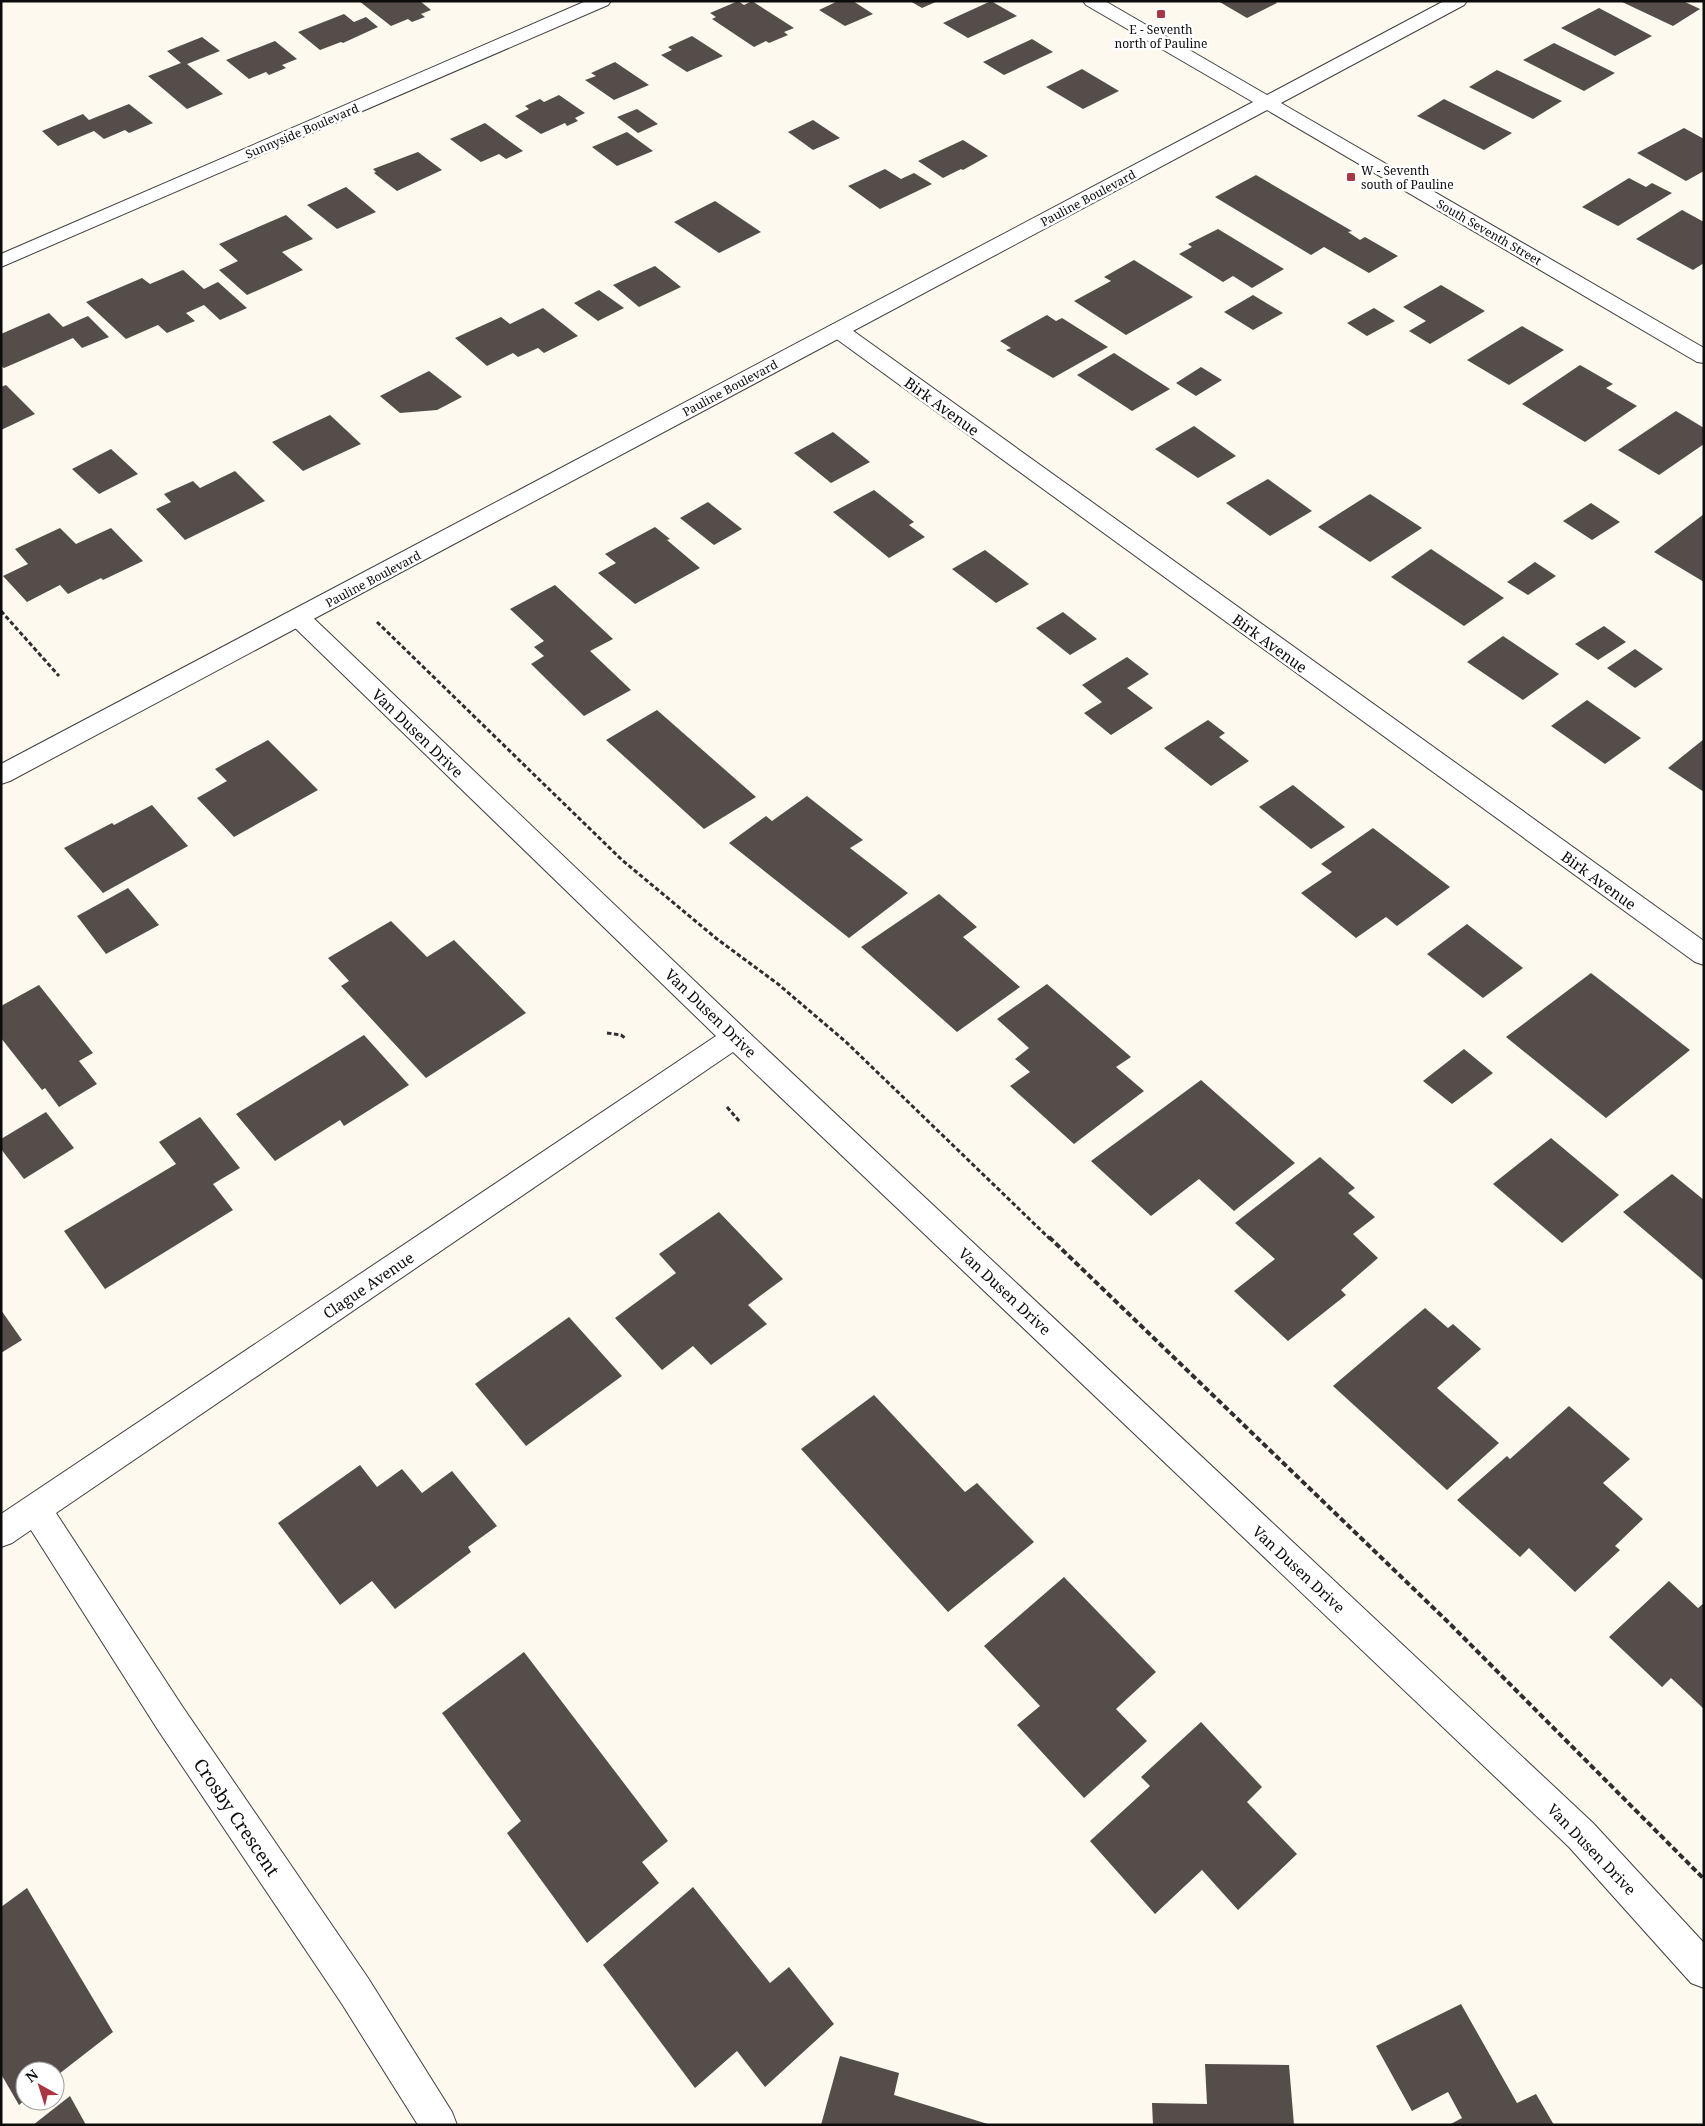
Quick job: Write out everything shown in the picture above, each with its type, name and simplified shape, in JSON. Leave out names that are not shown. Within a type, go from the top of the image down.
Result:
[{"type":"street","name":"Sunnyside Boulevard","points":[[1,261],[602,1]]},
{"type":"street","name":"South Seventh Street","points":[[1092,1],[1704,356]]},
{"type":"street","name":"Pauline Boulevard","points":[[1,775],[1458,1]]},
{"type":"street","name":"Birk Avenue","points":[[838,330],[1704,955]]},
{"type":"street","name":"Van Dusen Drive","points":[[299,618],[735,1037],[1581,1835],[1704,1970]]},
{"type":"street","name":"Clague Avenue","points":[[1,1532],[735,1037]]},
{"type":"street","name":"Crosby Crescent","points":[[36,1509],[170,1718],[355,1991],[439,2125]]},
{"type":"path","points":[[1,611],[60,676]]},
{"type":"path","points":[[377,622],[622,860],[717,939],[778,984],[846,1042],[1447,1621],[1704,1879]]},
{"type":"path","points":[[607,1033],[621,1035],[626,1038]]},
{"type":"path","points":[[727,1107],[740,1122]]},
{"type":"building","points":[[359,1],[420,1],[431,10],[421,14],[425,17],[412,22],[408,19],[391,26]]},
{"type":"building","points":[[738,1],[744,5],[752,1],[794,28],[784,32],[788,35],[769,43],[766,41],[754,47],[712,19],[716,17],[710,13]]},
{"type":"building","points":[[838,1],[853,1],[873,14],[845,26],[819,10]]},
{"type":"building","points":[[910,1],[938,1],[922,8]]},
{"type":"building","points":[[991,1],[1017,16],[968,38],[943,23]]},
{"type":"building","points":[[1218,1],[1274,1],[1277,3],[1247,18]]},
{"type":"building","points":[[1620,1],[1683,1],[1700,9],[1673,26]]},
{"type":"building","points":[[1599,8],[1652,36],[1615,56],[1561,28]]},
{"type":"building","points":[[344,14],[354,22],[366,17],[378,27],[343,43],[341,42],[320,50],[298,32]]},
{"type":"building","points":[[692,36],[723,56],[687,72],[661,55],[672,50],[668,47]]},
{"type":"building","points":[[202,37],[220,51],[187,64],[223,94],[187,109],[148,76],[181,63],[167,51]]},
{"type":"building","points":[[1032,39],[1053,52],[1004,75],[983,62]]},
{"type":"building","points":[[275,41],[297,59],[282,65],[286,68],[269,75],[266,72],[249,79],[226,60]]},
{"type":"building","points":[[1554,43],[1615,73],[1584,91],[1523,60]]},
{"type":"building","points":[[615,62],[649,85],[614,100],[585,80],[596,76],[591,73]]},
{"type":"building","points":[[1082,69],[1119,91],[1083,109],[1046,87]]},
{"type":"building","points":[[1497,70],[1562,101],[1533,119],[1469,87]]},
{"type":"building","points":[[559,95],[585,113],[575,118],[578,121],[567,126],[565,123],[541,134],[515,116],[529,109],[525,106],[540,99],[544,102]]},
{"type":"building","points":[[1444,99],[1512,133],[1484,150],[1417,116]]},
{"type":"building","points":[[129,104],[153,123],[129,133],[125,130],[104,139],[94,131],[58,146],[42,131],[83,114],[89,120]]},
{"type":"building","points":[[637,109],[658,124],[638,133],[617,117]]},
{"type":"building","points":[[813,120],[840,138],[813,150],[788,132]]},
{"type":"building","points":[[485,123],[523,151],[506,159],[499,154],[481,162],[450,139]]},
{"type":"building","points":[[1684,128],[1704,139],[1704,171],[1686,181],[1637,153]]},
{"type":"building","points":[[627,132],[653,151],[617,166],[592,147]]},
{"type":"building","points":[[963,140],[988,156],[963,170],[961,169],[943,178],[918,161]]},
{"type":"building","points":[[418,152],[442,170],[397,191],[374,173],[376,172],[373,169]]},
{"type":"building","points":[[885,169],[901,179],[914,173],[932,184],[880,209],[848,186]]},
{"type":"building","points":[[1256,175],[1352,231],[1348,232],[1360,240],[1365,237],[1398,256],[1369,273],[1324,247],[1311,255],[1215,197]]},
{"type":"building","points":[[1629,178],[1646,187],[1652,183],[1672,193],[1618,226],[1582,207]]},
{"type":"building","points":[[346,187],[376,212],[337,229],[307,205]]},
{"type":"building","points":[[715,201],[761,232],[719,253],[674,222]]},
{"type":"building","points":[[1682,210],[1704,222],[1704,263],[1693,270],[1636,239]]},
{"type":"building","points":[[286,215],[313,239],[282,252],[303,270],[247,295],[219,270],[238,261],[219,244]]},
{"type":"building","points":[[1218,229],[1284,269],[1252,288],[1233,276],[1223,282],[1179,254],[1192,247],[1188,244]]},
{"type":"building","points":[[1134,260],[1193,297],[1126,335],[1074,301],[1111,281],[1104,277]]},
{"type":"building","points":[[655,266],[681,287],[639,307],[613,285]]},
{"type":"building","points":[[183,270],[204,289],[218,282],[247,308],[220,320],[204,305],[186,313],[195,321],[167,333],[158,325],[126,339],[86,302],[142,278],[150,284]]},
{"type":"building","points":[[1441,285],[1485,311],[1430,344],[1409,331],[1426,321],[1403,307]]},
{"type":"building","points":[[599,290],[624,308],[598,321],[574,303]]},
{"type":"building","points":[[1253,295],[1283,313],[1253,330],[1224,312]]},
{"type":"building","points":[[543,308],[578,336],[544,353],[538,348],[518,357],[513,353],[487,366],[455,338],[501,317],[510,324]]},
{"type":"building","points":[[1374,308],[1395,321],[1367,336],[1347,323]]},
{"type":"building","points":[[49,313],[63,327],[88,316],[109,337],[82,348],[73,338],[4,368],[1,366],[1,334]]},
{"type":"building","points":[[1047,315],[1056,321],[1062,318],[1108,347],[1053,378],[1006,350],[1011,348],[1000,341]]},
{"type":"building","points":[[1522,326],[1564,350],[1509,385],[1467,360]]},
{"type":"building","points":[[1114,353],[1170,389],[1132,411],[1077,375]]},
{"type":"building","points":[[1580,365],[1613,384],[1606,388],[1637,406],[1585,442],[1522,404]]},
{"type":"building","points":[[1201,367],[1222,380],[1196,396],[1176,383]]},
{"type":"building","points":[[429,371],[462,397],[437,410],[400,413],[380,396]]},
{"type":"building","points":[[6,385],[35,414],[1,430],[1,387]]},
{"type":"building","points":[[1676,411],[1704,428],[1704,444],[1659,475],[1618,450]]},
{"type":"building","points":[[330,415],[361,444],[303,471],[272,442]]},
{"type":"building","points":[[1194,426],[1236,456],[1198,478],[1155,449]]},
{"type":"building","points":[[833,432],[870,462],[831,483],[794,453]]},
{"type":"building","points":[[111,449],[138,474],[99,494],[72,469]]},
{"type":"building","points":[[235,471],[265,501],[185,540],[156,509],[171,502],[164,494],[193,481],[200,488]]},
{"type":"building","points":[[1268,479],[1312,511],[1270,536],[1226,503]]},
{"type":"building","points":[[874,490],[914,522],[909,525],[925,537],[889,558],[833,512]]},
{"type":"building","points":[[1370,494],[1422,528],[1370,562],[1318,527]]},
{"type":"building","points":[[708,502],[742,529],[714,545],[680,518]]},
{"type":"building","points":[[1591,503],[1620,522],[1592,540],[1563,521]]},
{"type":"building","points":[[1704,514],[1704,582],[1654,552]]},
{"type":"building","points":[[655,527],[670,539],[667,540],[700,568],[635,604],[598,573],[616,563],[605,554]]},
{"type":"building","points":[[60,528],[76,544],[111,528],[143,561],[68,594],[60,585],[27,602],[3,576],[28,564],[15,549]]},
{"type":"building","points":[[1431,549],[1504,598],[1464,626],[1391,577]]},
{"type":"building","points":[[985,550],[1029,584],[996,603],[952,569]]},
{"type":"building","points":[[1535,562],[1556,576],[1528,595],[1507,582]]},
{"type":"building","points":[[555,585],[613,639],[590,651],[631,690],[584,716],[531,664],[544,656],[534,647],[544,641],[510,609]]},
{"type":"building","points":[[1063,612],[1097,639],[1070,655],[1036,628]]},
{"type":"building","points":[[1604,626],[1626,642],[1598,660],[1575,644]]},
{"type":"building","points":[[1503,636],[1559,674],[1523,700],[1467,662]]},
{"type":"building","points":[[1635,649],[1663,669],[1635,688],[1607,668]]},
{"type":"building","points":[[1127,657],[1149,674],[1127,688],[1153,708],[1111,735],[1084,713],[1102,702],[1082,685]]},
{"type":"building","points":[[1587,700],[1641,738],[1605,764],[1551,726]]},
{"type":"building","points":[[657,710],[756,797],[704,829],[606,740]]},
{"type":"building","points":[[1208,720],[1225,733],[1219,737],[1249,761],[1211,786],[1164,748]]},
{"type":"building","points":[[1704,739],[1704,792],[1668,768]]},
{"type":"building","points":[[268,740],[318,790],[234,837],[197,798],[227,781],[215,769]]},
{"type":"building","points":[[1293,785],[1345,827],[1311,849],[1259,807]]},
{"type":"building","points":[[807,796],[863,840],[850,848],[908,893],[849,938],[729,843],[766,816],[772,821]]},
{"type":"building","points":[[152,805],[188,846],[103,893],[64,848]]},
{"type":"building","points":[[1373,828],[1450,887],[1397,926],[1386,917],[1356,938],[1301,893],[1332,872],[1321,864]]},
{"type":"building","points":[[128,888],[159,925],[106,954],[77,916]]},
{"type":"building","points":[[939,894],[977,927],[963,937],[1020,987],[957,1032],[861,947]]},
{"type":"building","points":[[391,921],[427,957],[454,940],[526,1013],[426,1078],[341,986],[349,981],[328,958]]},
{"type":"building","points":[[1467,924],[1523,968],[1483,998],[1427,954]]},
{"type":"building","points":[[1591,973],[1690,1050],[1606,1118],[1506,1037]]},
{"type":"building","points":[[1047,984],[1131,1057],[1116,1067],[1144,1091],[1074,1144],[1010,1086],[1030,1072],[1015,1059],[1029,1048],[997,1019]]},
{"type":"building","points":[[39,985],[93,1053],[79,1061],[97,1084],[59,1107],[45,1088],[42,1090],[1,1038],[1,1006]]},
{"type":"building","points":[[364,1035],[409,1085],[344,1126],[340,1120],[275,1161],[236,1114]]},
{"type":"building","points":[[1464,1049],[1493,1073],[1452,1104],[1423,1081]]},
{"type":"building","points":[[1201,1080],[1295,1163],[1234,1211],[1199,1179],[1151,1216],[1091,1161]]},
{"type":"building","points":[[46,1112],[74,1148],[24,1179],[1,1149],[1,1139]]},
{"type":"building","points":[[200,1117],[240,1168],[213,1184],[233,1210],[105,1289],[64,1231],[176,1164],[159,1142]]},
{"type":"building","points":[[1551,1138],[1619,1195],[1562,1243],[1493,1184]]},
{"type":"building","points":[[1320,1157],[1355,1188],[1348,1193],[1375,1217],[1353,1234],[1378,1258],[1341,1290],[1346,1295],[1288,1341],[1234,1291],[1275,1259],[1235,1223]]},
{"type":"building","points":[[1672,1174],[1704,1200],[1704,1281],[1623,1212]]},
{"type":"building","points":[[719,1212],[783,1279],[748,1305],[767,1324],[711,1365],[693,1346],[662,1370],[615,1318],[676,1273],[659,1254]]},
{"type":"building","points":[[1425,1308],[1448,1328],[1453,1324],[1481,1349],[1437,1388],[1499,1443],[1447,1490],[1333,1386]]},
{"type":"building","points":[[1,1310],[22,1340],[1,1353]]},
{"type":"building","points":[[569,1317],[622,1376],[526,1446],[475,1384]]},
{"type":"building","points":[[874,1395],[965,1492],[977,1483],[1034,1542],[948,1612],[801,1449]]},
{"type":"building","points":[[1569,1406],[1630,1459],[1603,1483],[1643,1519],[1615,1546],[1620,1550],[1575,1592],[1529,1548],[1520,1557],[1457,1500],[1507,1456],[1510,1459]]},
{"type":"building","points":[[360,1465],[377,1487],[402,1469],[422,1493],[452,1471],[497,1526],[468,1547],[471,1552],[395,1609],[372,1581],[340,1605],[278,1523]]},
{"type":"building","points":[[1064,1577],[1156,1672],[1116,1709],[1147,1741],[1084,1798],[1017,1725],[1040,1706],[984,1646]]},
{"type":"building","points":[[1669,1581],[1698,1608],[1704,1603],[1704,1709],[1671,1678],[1662,1687],[1609,1637]]},
{"type":"building","points":[[524,1652],[668,1841],[642,1862],[659,1883],[587,1943],[507,1833],[521,1821],[442,1713]]},
{"type":"building","points":[[1201,1722],[1262,1787],[1247,1802],[1297,1854],[1238,1910],[1202,1870],[1155,1914],[1090,1841],[1150,1786],[1141,1777]]},
{"type":"building","points":[[693,1887],[770,1983],[789,1967],[834,2024],[765,2087],[737,2051],[695,2088],[603,1965]]},
{"type":"building","points":[[27,1888],[113,2032],[65,2069],[65,2061],[15,2061],[15,2098],[1,2074],[1,1907]]},
{"type":"building","points":[[1461,2004],[1517,2103],[1536,2094],[1554,2125],[1449,2125],[1462,2118],[1448,2092],[1412,2111],[1376,2046]]},
{"type":"building","points":[[840,2056],[899,2073],[894,2095],[991,2125],[821,2125]]},
{"type":"building","points":[[1205,2064],[1289,2065],[1294,2125],[1153,2125],[1152,2103],[1207,2104]]},
{"type":"building","points":[[70,2096],[86,2125],[33,2125],[51,2111],[65,2111],[65,2100]]},
{"type":"place","name":"E - Seventh north of Pauline","points":[[1161,14]]},
{"type":"place","name":"W - Seventh south of Pauline","points":[[1351,177]]}]
